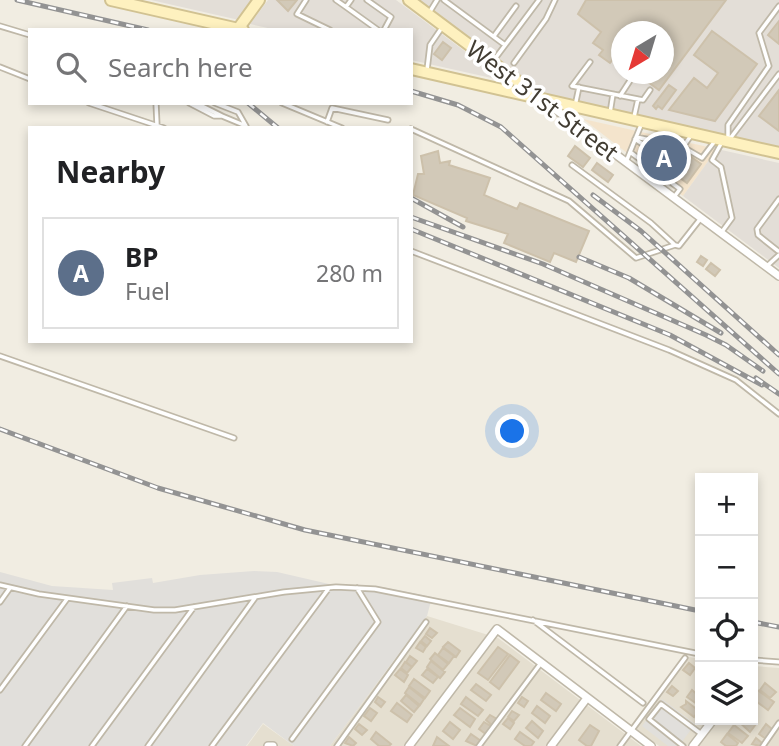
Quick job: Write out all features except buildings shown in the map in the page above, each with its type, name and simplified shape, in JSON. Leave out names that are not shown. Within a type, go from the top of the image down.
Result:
[{"type":"main road","points":[[111,0],[210,26],[230,28]]},
{"type":"main road","points":[[241,28],[259,0]]},
{"type":"main road","name":"West 31st Street","points":[[409,0],[541,98]]},
{"type":"main road","points":[[413,69],[779,153]]},
{"type":"street","name":"West 31st Street","points":[[541,98],[779,276]]},
{"type":"street","points":[[409,746],[497,629],[651,746]]},
{"type":"street","points":[[551,746],[587,698]]},
{"type":"street","points":[[693,746],[709,725]]},
{"type":"lane","points":[[306,0],[297,14],[326,28]]},
{"type":"lane","points":[[336,0],[375,28]]},
{"type":"lane","points":[[346,7],[351,0]]},
{"type":"lane","points":[[367,0],[391,17],[385,28]]},
{"type":"lane","points":[[428,14],[437,0]]},
{"type":"lane","points":[[444,0],[505,45]]},
{"type":"lane","points":[[492,62],[539,0]]},
{"type":"lane","points":[[514,63],[546,19],[555,0]]},
{"type":"lane","points":[[494,36],[516,6]]},
{"type":"lane","points":[[721,233],[732,218],[721,166],[712,160],[727,125],[769,66],[759,33],[779,6]]},
{"type":"lane","points":[[0,26],[28,34]]},
{"type":"lane","points":[[427,72],[430,45],[443,26]]},
{"type":"lane","points":[[590,62],[572,86],[643,100],[650,90]]},
{"type":"lane","points":[[0,67],[28,78]]},
{"type":"lane","points":[[636,138],[683,147],[702,158],[722,140],[779,74]]},
{"type":"lane","points":[[620,96],[628,84]]},
{"type":"lane","points":[[575,106],[579,87]]},
{"type":"lane","points":[[610,114],[613,94]]},
{"type":"lane","points":[[626,162],[636,138],[638,99]]},
{"type":"lane","points":[[95,105],[157,125],[156,105]]},
{"type":"lane","points":[[193,105],[214,116],[222,116]]},
{"type":"lane","points":[[201,105],[246,126]]},
{"type":"lane","points":[[220,105],[238,112],[247,126]]},
{"type":"lane","points":[[231,109],[233,105]]},
{"type":"lane","points":[[286,105],[337,126]]},
{"type":"lane","points":[[327,122],[332,108],[388,120]]},
{"type":"lane","points":[[413,130],[569,201],[636,258],[679,246],[701,218]]},
{"type":"lane","points":[[679,153],[693,133]]},
{"type":"lane","points":[[636,138],[647,147],[649,154]]},
{"type":"lane","points":[[647,147],[662,147]]},
{"type":"lane","points":[[630,152],[680,189],[674,197]]},
{"type":"lane","points":[[572,165],[651,223],[675,246]]},
{"type":"lane","points":[[662,176],[667,169]]},
{"type":"lane","points":[[766,266],[778,252],[758,235],[757,229],[779,199]]},
{"type":"lane","points":[[413,252],[669,350],[736,380],[779,414]]},
{"type":"lane","points":[[0,356],[234,438]]},
{"type":"lane","points":[[0,585],[67,598],[175,610],[257,596],[329,588],[375,589],[695,653]]},
{"type":"lane","points":[[0,602],[10,588]]},
{"type":"lane","points":[[212,746],[329,588]]},
{"type":"lane","points":[[292,739],[378,622],[357,588]]},
{"type":"lane","points":[[148,746],[257,596]]},
{"type":"lane","points":[[0,690],[67,598]]},
{"type":"lane","points":[[24,746],[127,606]]},
{"type":"lane","points":[[92,746],[194,607]]},
{"type":"lane","points":[[531,619],[643,703]]},
{"type":"lane","points":[[337,746],[426,622]]},
{"type":"lane","points":[[620,746],[685,658]]},
{"type":"lane","points":[[758,660],[779,662]]},
{"type":"lane","points":[[479,746],[541,663]]},
{"type":"lane","points":[[683,746],[649,719],[661,704],[702,735]]},
{"type":"lane","points":[[762,746],[779,723]]},
{"type":"shaded area","points":[[151,0],[254,0],[239,20]]},
{"type":"shaded area","points":[[268,0],[396,0],[505,81],[413,60],[413,28],[268,28],[250,24]]},
{"type":"shaded area","points":[[411,0],[779,0],[779,151],[541,97]]},
{"type":"shaded area","points":[[583,119],[717,149],[683,196]]},
{"type":"shaded area","points":[[717,149],[779,163],[779,268],[683,196]]},
{"type":"shaded area","points":[[0,572],[52,586],[113,590],[112,583],[152,578],[153,583],[200,575],[277,572],[329,584],[383,587],[432,597],[427,616],[330,746],[294,746],[263,723],[246,746],[0,746]]},
{"type":"shaded area","points":[[427,616],[498,638],[641,746],[330,746]]},
{"type":"shaded area","points":[[684,656],[695,658],[695,725],[758,725],[758,666],[779,668],[779,746],[659,746],[631,725]]},
{"type":"shaded area","points":[[662,699],[695,724],[679,746],[668,746],[642,726]]},
{"type":"shaded area","points":[[263,724],[294,746],[247,746]]},
{"type":"railway","points":[[17,0],[139,28]]},
{"type":"railway","points":[[413,92],[458,105],[501,127],[779,374]]},
{"type":"railway","points":[[250,105],[276,126]]},
{"type":"railway","points":[[593,195],[641,231],[779,355]]},
{"type":"railway","points":[[413,199],[463,227]]},
{"type":"railway","points":[[413,218],[543,264],[706,335],[726,345],[763,371]]},
{"type":"railway","points":[[413,230],[670,335],[762,385]]},
{"type":"railway","points":[[579,257],[629,278],[721,333]]},
{"type":"railway","points":[[756,378],[779,394]]},
{"type":"railway","points":[[0,429],[158,488],[305,530],[695,610]]},
{"type":"railway","points":[[758,623],[779,627]]},
{"type":"place","name":"BP","points":[[664,158]]}]
